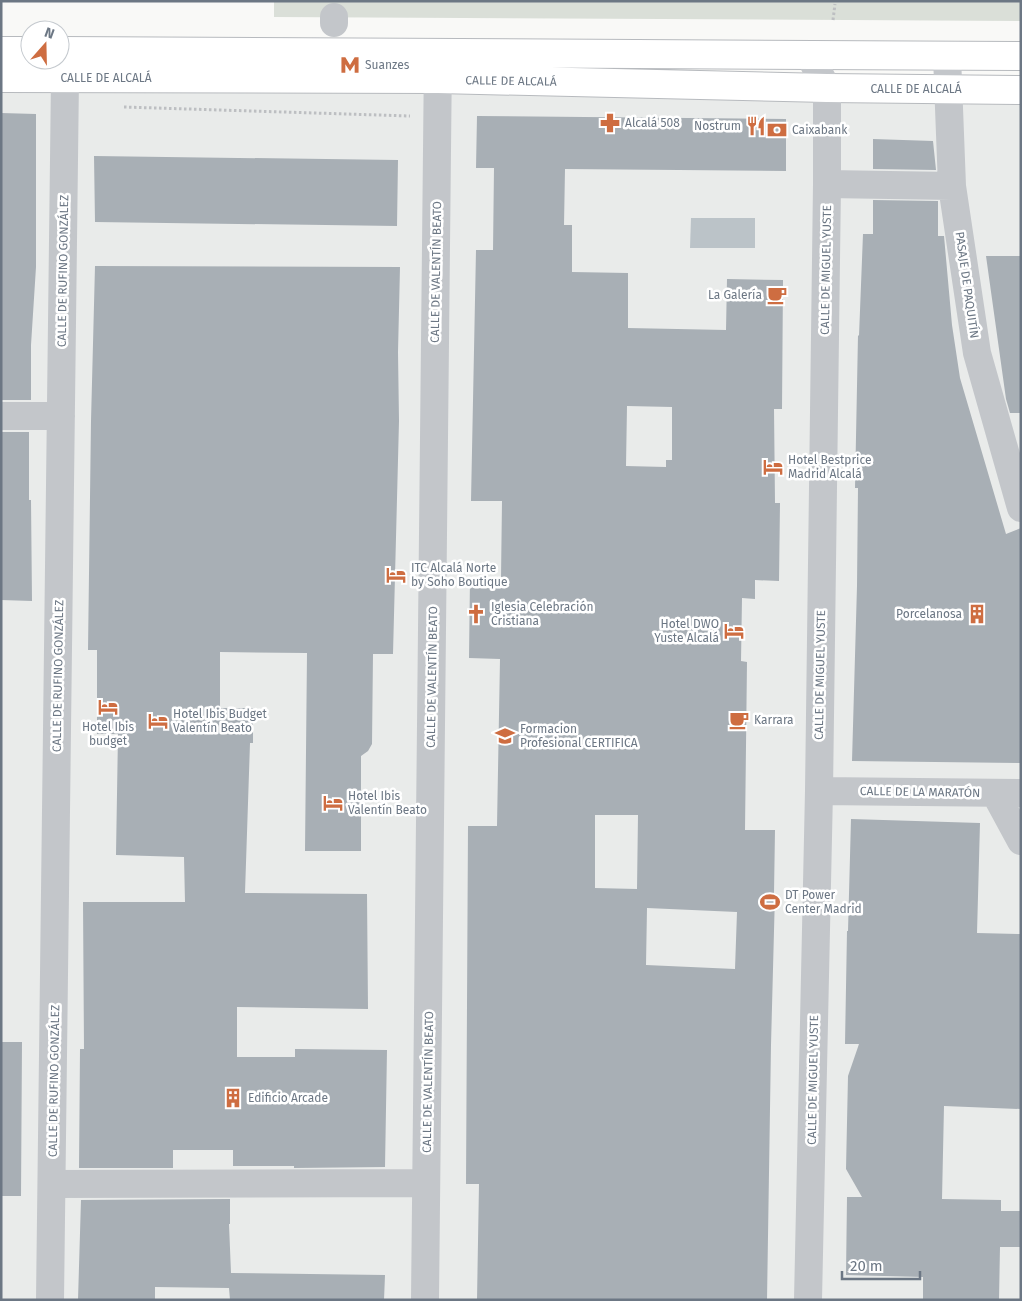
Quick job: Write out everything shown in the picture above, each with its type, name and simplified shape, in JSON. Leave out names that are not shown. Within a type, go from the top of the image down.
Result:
[{"type":"main road","points":[[1,51],[20,52]]},
{"type":"main road","name":"CALLE DE ALCALÁ","points":[[70,63],[438,66],[808,55],[1021,56]]},
{"type":"main road","name":"CALLE DE ALCALÁ","points":[[438,66],[827,88],[1021,90]]},
{"type":"main road","name":"CALLE DE ALCALÁ","points":[[1,78],[31,70]]},
{"type":"street","name":"CALLE DE MIGUEL YUSTE","points":[[808,55],[827,88],[819,791],[808,1300]]},
{"type":"street","name":"PASAJE DE PAQUITÍN","points":[[947,56],[952,186],[977,353],[1021,508]]},
{"type":"street","name":"CALLE DE VALENTÍN BEATO","points":[[424,1300],[438,66]]},
{"type":"street","name":"CALLE DE RUFINO GONZÁLEZ","points":[[50,1300],[53,1184],[61,416],[57,70]]},
{"type":"street","points":[[827,184],[952,186]]},
{"type":"street","points":[[1,416],[61,416]]},
{"type":"street","name":"CALLE DE LA MARATÓN","points":[[819,791],[1008,793]]},
{"type":"street","points":[[1008,793],[1021,841]]},
{"type":"street","points":[[53,1184],[426,1183]]},
{"type":"path","points":[[833,20],[834,2]]},
{"type":"path","points":[[116,107],[415,116]]},
{"type":"shaded area","points":[[274,1],[1021,1],[1021,21],[274,17]]},
{"type":"shaded area","points":[[1,78],[1021,90],[1021,1300],[1,1300]]},
{"type":"shaded area","points":[[691,218],[755,218],[755,248],[690,248]]},
{"type":"building","points":[[1,113],[36,114],[36,267],[31,345],[31,400],[1,400]]},
{"type":"building","points":[[477,116],[786,119],[786,171],[565,169],[564,225],[572,225],[572,272],[628,273],[628,328],[726,330],[727,279],[783,280],[782,409],[774,409],[775,503],[780,503],[779,581],[755,580],[755,599],[742,598],[741,661],[747,662],[745,830],[775,830],[767,1300],[477,1300],[479,1184],[466,1184],[468,826],[497,826],[500,659],[469,658],[470,578],[501,578],[502,501],[471,501],[476,250],[493,250],[494,168],[476,168]],"holes":[[[627,406],[672,407],[672,460],[666,460],[666,467],[626,466]],[[595,815],[638,815],[637,889],[595,888]],[[647,908],[737,912],[735,969],[646,965]]]},
{"type":"building","points":[[873,139],[933,141],[936,170],[873,169]]},
{"type":"building","points":[[94,156],[398,160],[397,226],[95,222]]},
{"type":"building","points":[[873,200],[938,201],[938,236],[944,236],[952,325],[960,378],[1006,534],[1021,528],[1021,763],[852,761],[857,586],[858,488],[855,488],[858,335],[863,234],[873,234]]},
{"type":"building","points":[[986,256],[1021,256],[1021,413],[1010,413],[1006,399]]},
{"type":"building","points":[[95,266],[400,267],[399,421],[393,654],[373,654],[372,744],[368,751],[361,756],[361,851],[305,851],[307,653],[220,652],[220,708],[253,708],[253,743],[250,743],[245,893],[367,894],[368,1009],[237,1007],[237,1057],[295,1057],[295,1049],[387,1050],[385,1167],[294,1168],[294,1166],[233,1166],[233,1150],[173,1150],[173,1168],[79,1168],[80,1049],[84,1049],[83,902],[185,902],[184,857],[116,855],[118,734],[97,734],[97,650],[88,650]]},
{"type":"building","points":[[1,432],[29,432],[32,601],[1,600]]},
{"type":"building","points":[[851,819],[980,823],[977,933],[1021,934],[1021,1109],[944,1106],[942,1199],[1001,1200],[1001,1211],[1021,1211],[1021,1247],[1000,1247],[999,1300],[923,1300],[923,1277],[846,1275],[847,1197],[862,1197],[846,1169],[848,1076],[859,1044],[845,1044]]},
{"type":"building","points":[[1,1042],[22,1042],[21,1196],[1,1196]]},
{"type":"building","points":[[230,1199],[231,1273],[385,1275],[384,1300],[230,1300],[229,1288],[155,1287],[155,1300],[78,1300],[81,1200]]},
{"type":"place","name":"Suanzes","points":[[350,65]]},
{"type":"place","name":"Alcalá 508","points":[[610,123]]},
{"type":"place","name":"Nostrum","points":[[756,126]]},
{"type":"place","name":"Caixabank","points":[[777,130]]},
{"type":"place","name":"La Galería","points":[[777,295]]},
{"type":"place","name":"Hotel Bestprice Madrid Alcalá","points":[[773,467]]},
{"type":"place","name":"ITC Alcalá Norte by Soho Boutique","points":[[396,575]]},
{"type":"place","name":"Iglesia Celebración Cristiana","points":[[476,614]]},
{"type":"place","name":"Porcelanosa","points":[[977,614]]},
{"type":"place","name":"Hotel DWO Yuste Alcalá","points":[[734,631]]},
{"type":"place","name":"Hotel Ibis budget","points":[[108,707]]},
{"type":"place","name":"Karrara","points":[[739,720]]},
{"type":"place","name":"Hotel Ibis Budget Valentín Beato","points":[[158,721]]},
{"type":"place","name":"Formacion Profesional CERTIFICA","points":[[505,736]]},
{"type":"place","name":"Hotel Ibis Valentín Beato","points":[[333,803]]},
{"type":"place","name":"DT Power Center Madrid","points":[[770,902]]},
{"type":"place","name":"Edificio Arcade","points":[[233,1098]]}]
